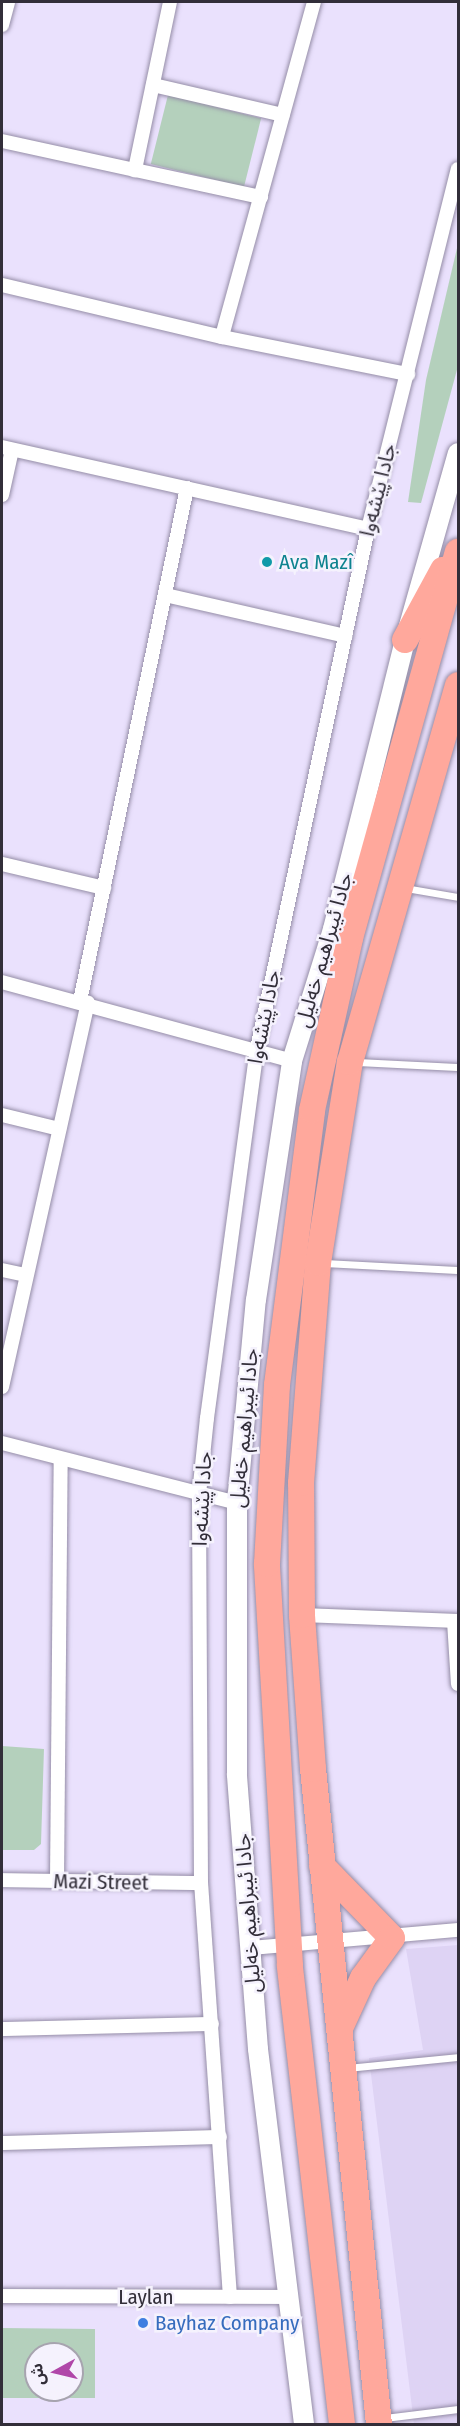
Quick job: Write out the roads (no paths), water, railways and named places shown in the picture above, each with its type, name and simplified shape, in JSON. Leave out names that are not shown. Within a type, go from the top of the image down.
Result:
[{"type":"highway","points":[[405,640],[459,537]]},
{"type":"highway","name":"جادا ئیبراهیم خەلیل","points":[[342,2424],[289,1945],[267,1564],[292,1237],[312,1110],[350,938],[459,552]]},
{"type":"highway","points":[[379,2422],[322,1866],[302,1616],[301,1483],[318,1263],[350,1062],[459,685]]},
{"type":"highway","points":[[322,1866],[392,1938],[363,1978],[339,2031]]},
{"type":"main road","name":"جادا ئیبراهیم خەلیل","points":[[304,2424],[291,2297],[272,2168],[237,1774],[237,1503],[258,1289],[292,1061],[333,929],[405,640],[459,453]]},
{"type":"street","points":[[2,25],[8,2]]},
{"type":"street","points":[[135,170],[170,2]]},
{"type":"street","points":[[222,337],[314,2]]},
{"type":"street","points":[[153,85],[283,115]]},
{"type":"street","points":[[2,141],[261,197]]},
{"type":"street","name":"جادا پێشەوا","points":[[230,2297],[201,1883],[199,1494],[257,1049],[368,529],[459,169]]},
{"type":"street","points":[[2,285],[222,337],[408,374]]},
{"type":"street","points":[[2,495],[7,449],[368,529]]},
{"type":"street","points":[[2,1386],[59,1129],[104,888],[187,488]]},
{"type":"street","points":[[165,594],[345,636]]},
{"type":"street","points":[[2,864],[104,888]]},
{"type":"street","points":[[2,982],[257,1049],[292,1061]]},
{"type":"street","points":[[2,1115],[59,1129]]},
{"type":"street","points":[[2,1270],[25,1275]]},
{"type":"street","points":[[2,1443],[61,1460],[237,1503]]},
{"type":"street","points":[[57,1881],[61,1460]]},
{"type":"street","points":[[302,1616],[456,1621],[459,1684]]},
{"type":"street","name":"Mazi Street","points":[[2,1880],[201,1883]]},
{"type":"street","points":[[251,1948],[392,1938],[459,1930]]},
{"type":"street","points":[[2,2029],[212,2024]]},
{"type":"street","points":[[2,2143],[220,2137]]},
{"type":"street","name":"Laylan","points":[[2,2296],[291,2297]]},
{"type":"lane","points":[[400,887],[459,897]]},
{"type":"lane","points":[[350,1062],[459,1067]]},
{"type":"lane","points":[[318,1263],[459,1270]]},
{"type":"lane","points":[[343,2069],[459,2057]]},
{"type":"lane","points":[[379,2422],[459,2409]]},
{"type":"place","name":"Ava Mazî","points":[[267,562]]},
{"type":"place","name":"Bayhaz Company","points":[[143,2323]]}]
